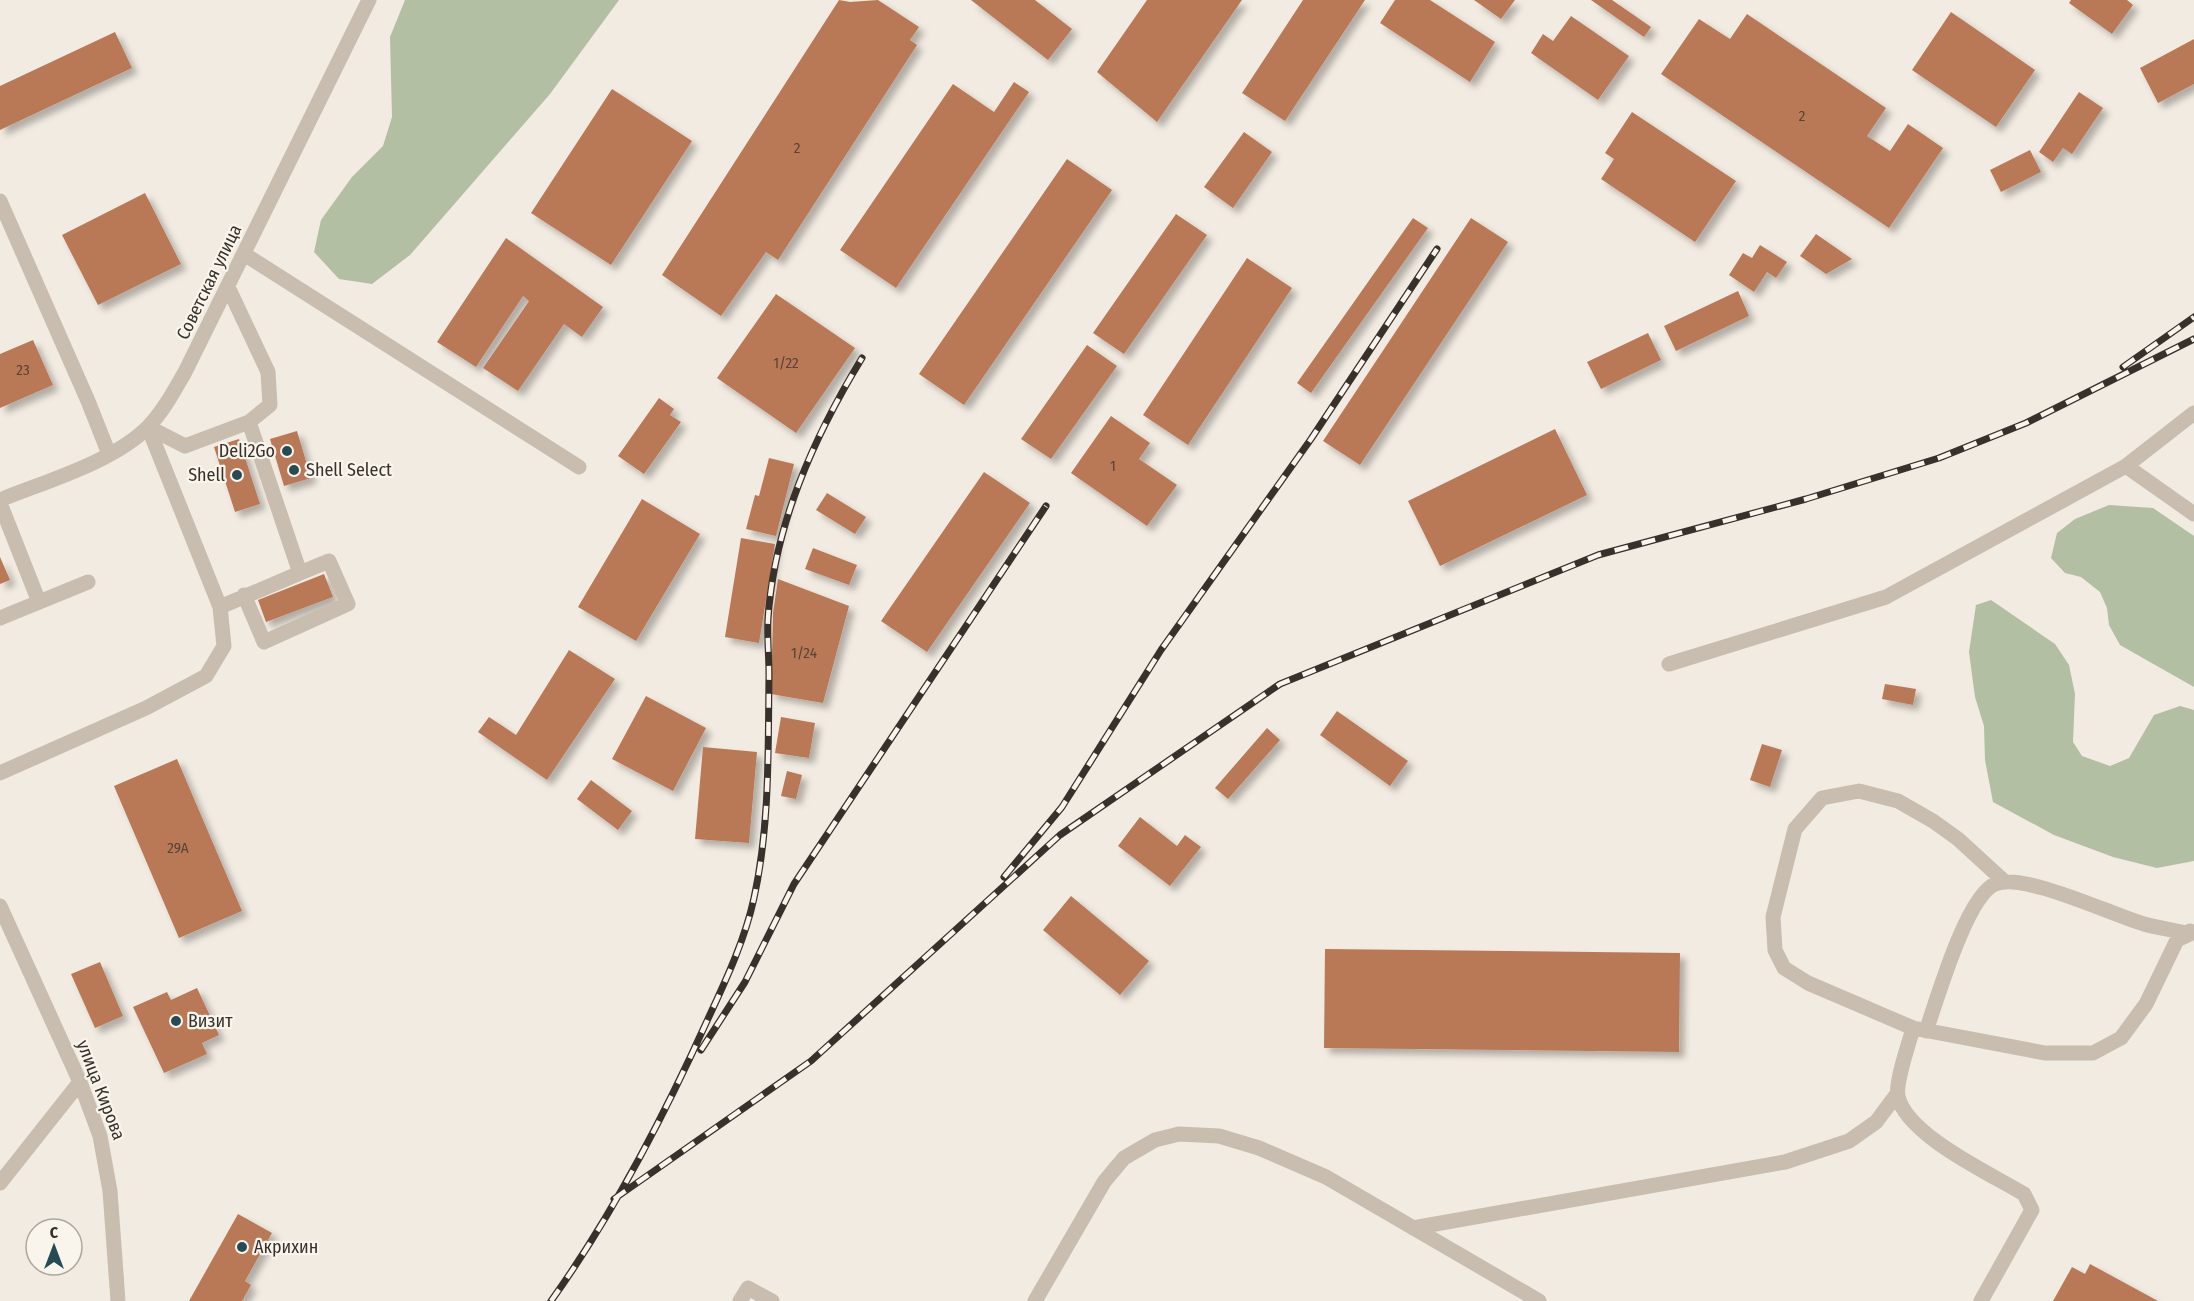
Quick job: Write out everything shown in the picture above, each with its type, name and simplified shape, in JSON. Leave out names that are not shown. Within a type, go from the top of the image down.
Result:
[{"type":"street","name":"Советская улица","points":[[0,502],[109,454],[148,428],[186,372],[369,0]]},
{"type":"street","points":[[0,201],[109,454]]},
{"type":"street","points":[[244,254],[579,467]]},
{"type":"street","points":[[148,428],[185,446],[249,422],[270,405],[268,372],[228,287]]},
{"type":"street","points":[[1669,664],[1886,597],[2126,466],[2194,413]]},
{"type":"street","points":[[249,422],[300,573]]},
{"type":"street","points":[[0,773],[146,708],[206,676],[224,646],[220,607],[148,428]]},
{"type":"street","points":[[2126,466],[2194,514]]},
{"type":"street","points":[[0,502],[39,602]]},
{"type":"street","points":[[220,607],[244,595],[329,561],[348,604],[264,642],[244,595]]},
{"type":"street","points":[[0,618],[88,582]]},
{"type":"street","points":[[2006,882],[1958,839],[1933,821],[1898,801],[1859,791],[1822,798],[1795,829],[1773,917],[1775,950],[1784,968],[1808,983],[1919,1029],[2045,1053],[2093,1053],[2121,1038],[2146,1004],[2177,940],[2192,930]]},
{"type":"street","points":[[1413,1228],[1785,1162],[1849,1141],[1876,1122],[1897,1094],[1919,1029],[1960,934],[1979,898],[1994,884],[2006,882],[2033,886],[2144,924],[2192,930]]},
{"type":"street","name":"улица Кирова","points":[[0,906],[80,1082],[100,1136],[106,1164],[118,1301]]},
{"type":"street","points":[[0,1183],[80,1082]]},
{"type":"street","points":[[1897,1094],[1902,1108],[1927,1136],[2025,1194],[2032,1210],[1982,1301]]},
{"type":"street","points":[[1035,1301],[1104,1182],[1117,1166],[1124,1158],[1155,1140],[1179,1134],[1219,1136],[1259,1148],[1326,1177],[1539,1301]]},
{"type":"street","points":[[740,1301],[748,1288],[772,1301]]},
{"type":"green space","points":[[405,0],[619,0],[550,94],[410,255],[372,284],[339,279],[314,252],[321,220],[352,177],[383,146],[392,117],[390,37]]},
{"type":"green space","points":[[2109,505],[2153,508],[2194,536],[2194,687],[2120,645],[2109,625],[2107,608],[2100,592],[2081,577],[2065,573],[2051,558],[2057,533],[2075,519]]},
{"type":"green space","points":[[1991,600],[2055,644],[2069,665],[2075,694],[2073,742],[2082,756],[2110,766],[2129,758],[2154,715],[2180,706],[2194,710],[2194,861],[2157,868],[2113,857],[2054,835],[1993,802],[1985,760],[1984,726],[1975,697],[1969,652],[1976,605]]},
{"type":"building","points":[[839,0],[850,2],[878,0],[919,27],[910,40],[917,45],[778,260],[766,252],[721,316],[662,275]]},
{"type":"building","points":[[971,0],[1035,0],[1072,29],[1048,60]]},
{"type":"building","points":[[1147,0],[1242,0],[1157,122],[1097,72]]},
{"type":"building","points":[[1303,0],[1365,0],[1285,121],[1242,93]]},
{"type":"building","points":[[1395,0],[1430,0],[1495,42],[1470,82],[1380,23]]},
{"type":"building","points":[[1474,0],[1515,0],[1501,19]]},
{"type":"building","points":[[1591,0],[1612,0],[1651,27],[1644,37]]},
{"type":"building","points":[[2071,0],[2127,0],[2133,5],[2112,34],[2069,3]]},
{"type":"building","points":[[1951,12],[2035,70],[1996,127],[1912,70]]},
{"type":"building","points":[[1747,14],[1886,108],[1867,136],[1890,151],[1908,124],[1943,148],[1889,228],[1661,74],[1699,19],[1730,39]]},
{"type":"building","points":[[1571,16],[1629,56],[1598,100],[1531,53],[1543,34],[1553,41]]},
{"type":"building","points":[[115,32],[132,68],[0,130],[0,86]]},
{"type":"building","points":[[2194,39],[2194,84],[2158,103],[2140,68]]},
{"type":"building","points":[[1014,82],[1029,92],[896,288],[840,250],[953,84],[994,112]]},
{"type":"building","points":[[612,89],[692,141],[611,265],[531,213]]},
{"type":"building","points":[[2079,92],[2103,108],[2072,154],[2063,148],[2053,162],[2039,152]]},
{"type":"building","points":[[1632,112],[1736,181],[1695,242],[1601,179],[1614,159],[1605,153]]},
{"type":"building","points":[[1244,132],[1272,152],[1233,208],[1204,187]]},
{"type":"building","points":[[2030,150],[2041,172],[2001,192],[1990,170]]},
{"type":"building","points":[[1067,159],[1112,190],[964,405],[919,374]]},
{"type":"building","points":[[145,193],[181,264],[98,305],[62,235]]},
{"type":"building","points":[[1176,214],[1207,235],[1124,354],[1093,333]]},
{"type":"building","points":[[1413,218],[1428,228],[1311,393],[1297,383]]},
{"type":"building","points":[[1471,218],[1508,242],[1360,465],[1323,441]]},
{"type":"building","points":[[1816,234],[1852,259],[1826,274],[1800,256]]},
{"type":"building","points":[[506,238],[603,307],[582,337],[564,324],[518,391],[483,368],[529,301],[523,296],[476,367],[437,342]]},
{"type":"building","points":[[1760,245],[1787,262],[1776,278],[1767,272],[1754,292],[1729,275],[1743,253],[1752,258]]},
{"type":"building","points":[[1247,258],[1292,288],[1188,445],[1143,415]]},
{"type":"building","points":[[1738,291],[1749,316],[1676,351],[1664,326]]},
{"type":"building","points":[[776,294],[855,348],[796,433],[717,378]]},
{"type":"building","points":[[1648,333],[1661,360],[1601,389],[1587,362]]},
{"type":"building","points":[[33,340],[53,385],[0,408],[0,354]]},
{"type":"building","points":[[1087,345],[1117,366],[1051,459],[1021,439]]},
{"type":"building","points":[[659,398],[674,409],[670,415],[681,422],[644,474],[618,456]]},
{"type":"building","points":[[1111,416],[1150,443],[1139,459],[1177,485],[1147,526],[1071,473]]},
{"type":"building","points":[[1555,429],[1587,495],[1440,566],[1408,501]]},
{"type":"building","points":[[297,431],[311,478],[284,486],[270,439]]},
{"type":"building","points":[[239,439],[260,504],[235,512],[214,447]]},
{"type":"building","points":[[769,458],[794,464],[776,536],[746,529],[755,495],[759,496]]},
{"type":"building","points":[[984,472],[1030,503],[927,652],[881,621]]},
{"type":"building","points":[[827,493],[866,517],[855,534],[816,510]]},
{"type":"building","points":[[642,499],[700,534],[636,641],[578,607]]},
{"type":"building","points":[[741,538],[775,544],[759,643],[725,637]]},
{"type":"building","points":[[813,548],[857,565],[849,585],[805,569]]},
{"type":"building","points":[[0,557],[10,580],[0,584]]},
{"type":"building","points":[[324,574],[333,597],[266,622],[258,600]]},
{"type":"building","points":[[778,579],[849,606],[823,703],[771,694],[773,613]]},
{"type":"building","points":[[569,650],[615,679],[547,780],[478,732],[489,717],[516,735]]},
{"type":"building","points":[[1885,684],[1916,689],[1913,705],[1882,699]]},
{"type":"building","points":[[646,696],[706,728],[673,791],[612,759]]},
{"type":"building","points":[[1337,711],[1408,761],[1390,786],[1320,735]]},
{"type":"building","points":[[781,717],[815,723],[809,758],[775,753]]},
{"type":"building","points":[[1267,728],[1280,740],[1228,799],[1215,788]]},
{"type":"building","points":[[1762,744],[1782,750],[1770,787],[1750,780]]},
{"type":"building","points":[[703,747],[757,752],[749,843],[695,839]]},
{"type":"building","points":[[177,759],[242,911],[179,938],[114,786]]},
{"type":"building","points":[[787,771],[802,775],[796,799],[781,796]]},
{"type":"building","points":[[591,780],[632,811],[618,830],[577,799]]},
{"type":"building","points":[[1140,817],[1177,846],[1185,835],[1201,847],[1170,886],[1118,846]]},
{"type":"building","points":[[1071,896],[1149,961],[1120,995],[1043,930]]},
{"type":"building","points":[[1325,949],[1680,953],[1679,1052],[1324,1048]]},
{"type":"building","points":[[100,962],[123,1016],[95,1028],[71,974]]},
{"type":"building","name":"Визит","points":[[197,988],[219,1035],[202,1043],[207,1054],[164,1073],[133,1007],[167,992],[171,1000]]},
{"type":"building","name":"Акрихин","points":[[238,1214],[272,1233],[245,1281],[251,1285],[242,1301],[189,1301]]},
{"type":"building","points":[[2090,1264],[2158,1301],[2053,1301],[2072,1267],[2085,1274]]},
{"type":"railway","points":[[1004,877],[1062,807],[1161,650],[1311,439],[1437,249]]},
{"type":"railway","points":[[2123,367],[2194,317]]},
{"type":"railway","points":[[614,1199],[811,1061],[1060,835],[1280,684],[1598,555],[1806,499],[1939,458],[2026,423],[2194,339]]},
{"type":"railway","points":[[551,1301],[595,1235],[655,1129],[721,991],[745,929],[754,898],[766,815],[768,619],[778,550],[799,483],[828,419],[862,358]]},
{"type":"railway","points":[[701,1050],[745,982],[794,884],[1046,506]]},
{"type":"place","name":"Deli2Go","points":[[287,451]]},
{"type":"place","name":"Shell Select","points":[[294,470]]},
{"type":"place","name":"Shell","points":[[237,475]]},
{"type":"place","name":"Визит","points":[[176,1021]]},
{"type":"place","name":"Акрихин","points":[[242,1247]]}]
